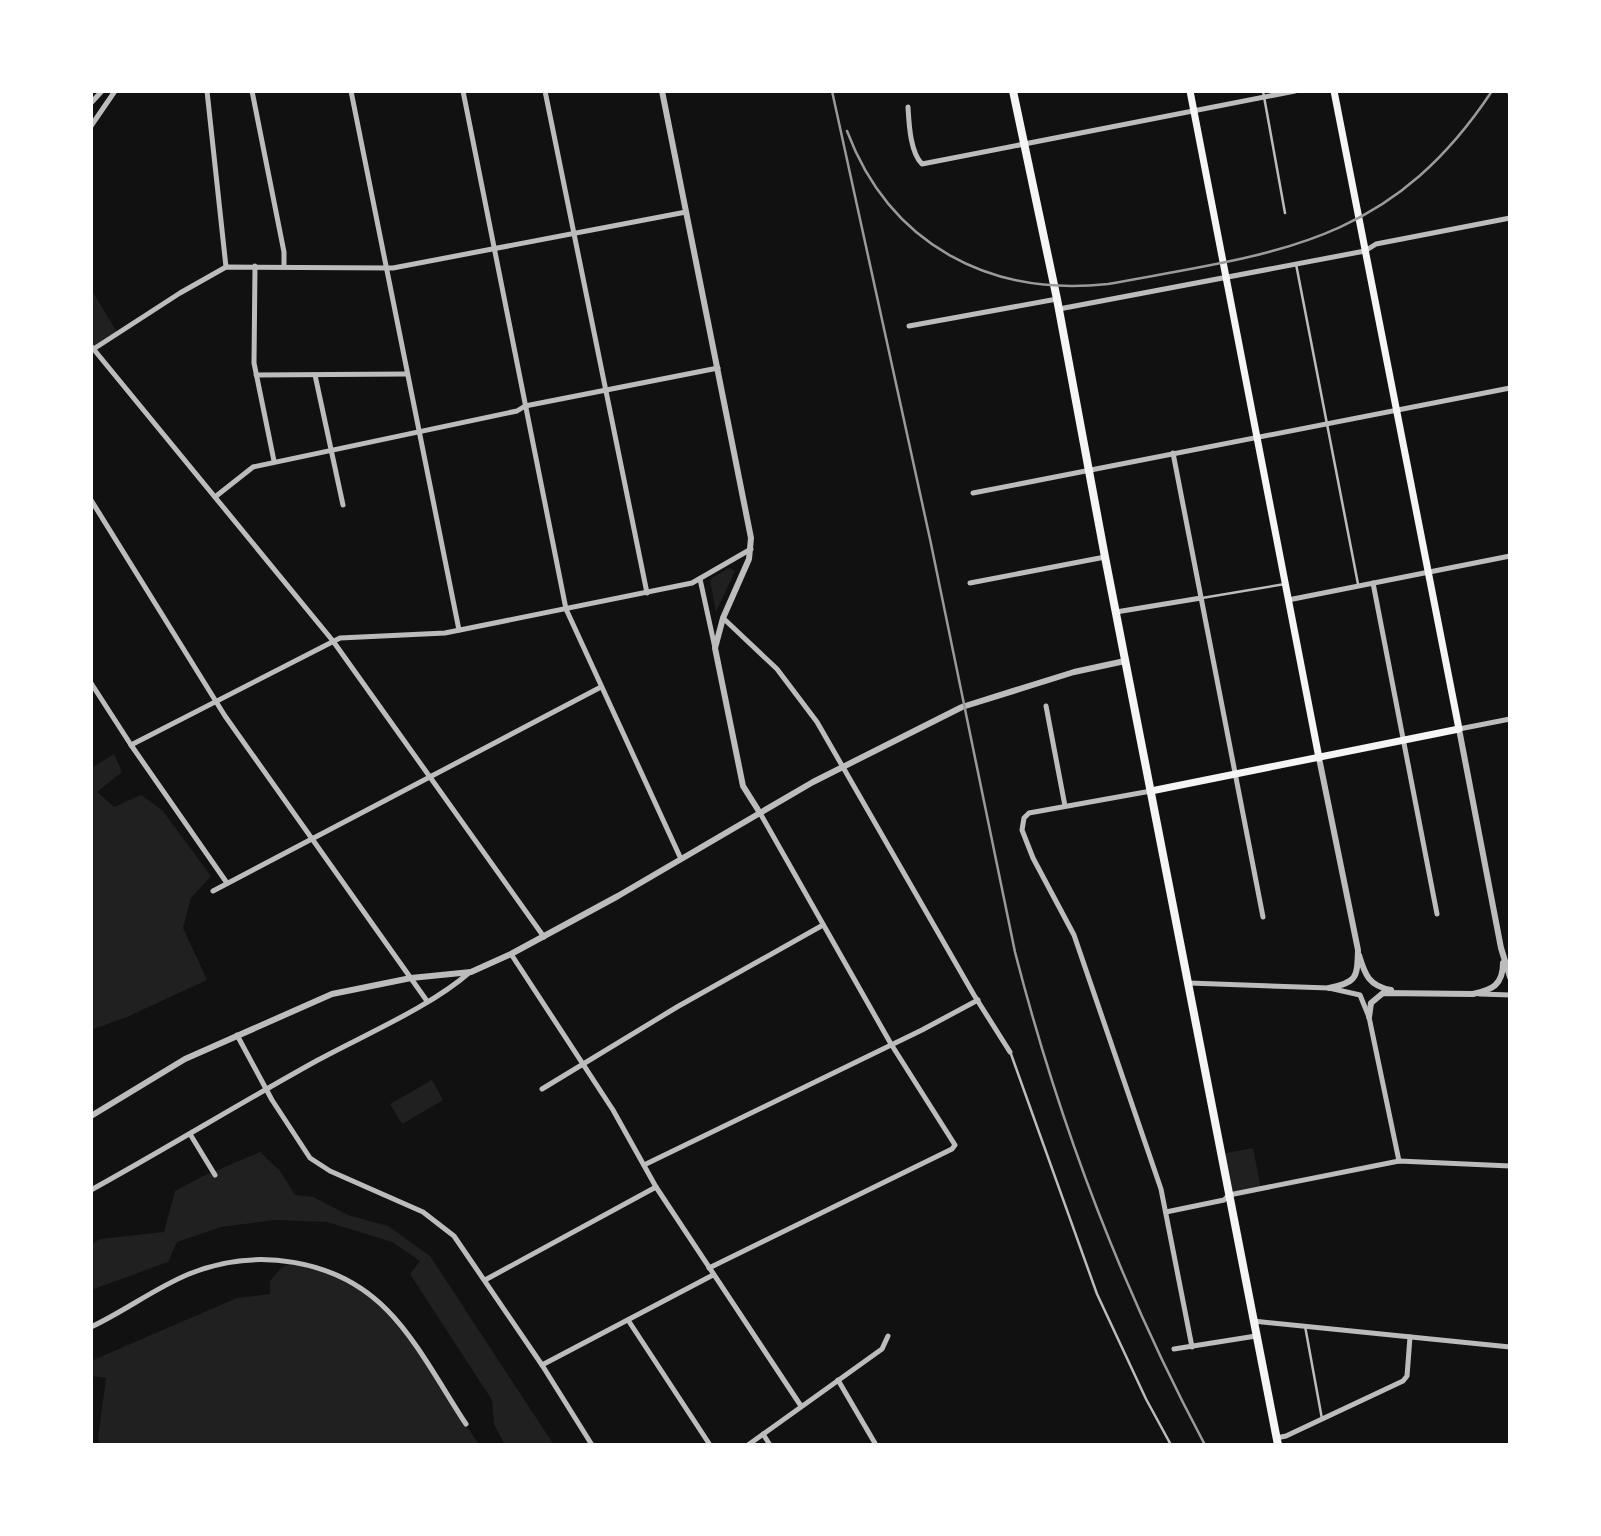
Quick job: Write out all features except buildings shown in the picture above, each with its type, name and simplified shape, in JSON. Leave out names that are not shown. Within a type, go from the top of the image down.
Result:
[{"type":"main road","points":[[1013,91],[1058,299],[1088,471],[1277,1441]]},
{"type":"main road","points":[[1190,91],[1320,758]]},
{"type":"main road","points":[[1151,791],[1459,729],[1334,91]]},
{"type":"street","points":[[91,103],[102,91]]},
{"type":"street","points":[[91,126],[115,91]]},
{"type":"street","points":[[207,91],[226,267]]},
{"type":"street","points":[[253,91],[284,252],[284,266]]},
{"type":"street","points":[[351,91],[459,630]]},
{"type":"street","points":[[463,91],[566,608],[681,859]]},
{"type":"street","points":[[545,91],[647,593]]},
{"type":"street","points":[[662,91],[748,514],[751,549],[749,559],[723,618],[715,648]]},
{"type":"street","points":[[908,107],[915,149],[922,164],[1194,111],[1264,94],[1295,91]]},
{"type":"street","points":[[544,937],[432,776],[333,641],[92,349],[226,267],[386,268],[494,250],[686,212]]},
{"type":"street","points":[[1059,309],[1365,251],[1376,244],[1510,218]]},
{"type":"street","points":[[255,266],[256,375],[274,461]]},
{"type":"street","points":[[909,326],[1058,299]]},
{"type":"street","points":[[215,497],[246,471],[274,461],[419,433],[525,407],[718,368]]},
{"type":"street","points":[[256,375],[406,374]]},
{"type":"street","points":[[315,375],[343,505]]},
{"type":"street","points":[[973,493],[1510,388]]},
{"type":"street","points":[[1173,453],[1263,917]]},
{"type":"street","points":[[91,500],[232,726],[427,1000]]},
{"type":"street","points":[[131,745],[340,638],[445,633],[647,593],[692,583],[751,549]]},
{"type":"street","points":[[1288,600],[1510,556]]},
{"type":"street","points":[[970,583],[1105,557]]},
{"type":"street","points":[[700,579],[743,786],[891,1044],[955,1145],[953,1149],[709,1268]]},
{"type":"street","points":[[1373,583],[1437,914]]},
{"type":"street","points":[[1116,612],[1201,598]]},
{"type":"street","points":[[723,618],[777,669],[817,722],[1010,1052]]},
{"type":"street","points":[[91,1190],[459,982],[471,972],[544,937],[760,813],[930,722],[1001,693],[1074,671],[1125,661]]},
{"type":"street","points":[[91,682],[131,745],[227,883]]},
{"type":"street","points":[[213,891],[601,687]]},
{"type":"street","points":[[1046,706],[1066,806]]},
{"type":"street","points":[[1473,994],[1487,991],[1501,981],[1503,968],[1459,729],[1510,719]]},
{"type":"street","points":[[1320,758],[1358,950],[1368,979],[1375,986],[1401,992]]},
{"type":"street","points":[[1151,791],[1029,813],[1024,818],[1022,830],[1032,858],[1074,935],[1161,1189],[1192,1347]]},
{"type":"street","points":[[542,1089],[677,1007],[823,925]]},
{"type":"street","points":[[1501,948],[1510,977]]},
{"type":"street","points":[[1329,988],[1348,984],[1354,979],[1358,950]]},
{"type":"street","points":[[511,954],[613,1110],[656,1186],[713,1275],[801,1406]]},
{"type":"street","points":[[91,1116],[185,1059],[332,994],[411,978],[471,972]]},
{"type":"street","points":[[1189,983],[1329,988],[1360,995],[1369,1017],[1399,1161]]},
{"type":"street","points":[[1369,1017],[1371,1003],[1376,996],[1383,993],[1510,995]]},
{"type":"street","points":[[644,1165],[978,1000]]},
{"type":"street","points":[[237,1035],[267,1090],[306,1152],[317,1164],[410,1205],[436,1220],[454,1236],[592,1445]]},
{"type":"street","points":[[190,1134],[215,1175]]},
{"type":"street","points":[[1166,1212],[1224,1200],[1229,1195],[1399,1161],[1510,1166]]},
{"type":"street","points":[[485,1280],[656,1186]]},
{"type":"street","points":[[91,1328],[187,1275],[207,1268],[252,1259],[271,1259],[312,1266],[355,1284],[388,1311],[406,1333],[466,1424]]},
{"type":"street","points":[[541,1365],[713,1275]]},
{"type":"street","points":[[628,1320],[710,1445]]},
{"type":"street","points":[[1253,1321],[1510,1348]]},
{"type":"street","points":[[748,1445],[882,1349],[888,1336]]},
{"type":"street","points":[[1174,1349],[1256,1336]]},
{"type":"street","points":[[1277,1441],[1403,1381],[1407,1376],[1410,1337]]},
{"type":"street","points":[[838,1380],[876,1445]]},
{"type":"street","points":[[763,1434],[770,1445]]},
{"type":"lane","points":[[1264,94],[1285,213]]},
{"type":"lane","points":[[1296,264],[1358,586]]},
{"type":"lane","points":[[1201,598],[1285,583]]},
{"type":"lane","points":[[1010,1052],[1097,1294],[1146,1399],[1171,1445]]},
{"type":"lane","points":[[1305,1326],[1322,1419]]},
{"type":"shaded area","points":[[91,289],[118,334],[94,349],[91,346]]},
{"type":"shaded area","points":[[729,568],[735,571],[716,612],[710,581]]},
{"type":"shaded area","points":[[114,754],[122,772],[97,792],[114,807],[141,795],[162,810],[211,876],[191,898],[183,928],[207,980],[127,1017],[91,1030],[91,766]]},
{"type":"shaded area","points":[[432,1080],[443,1100],[402,1124],[390,1104]]},
{"type":"shaded area","points":[[1253,1148],[1261,1189],[1229,1195],[1221,1154]]},
{"type":"shaded area","points":[[260,1152],[280,1171],[295,1195],[313,1197],[348,1215],[388,1226],[430,1256],[554,1445],[505,1445],[494,1424],[492,1400],[410,1274],[420,1261],[392,1242],[327,1222],[275,1220],[221,1227],[177,1242],[168,1262],[91,1290],[91,1244],[100,1239],[164,1232],[175,1191]]},
{"type":"shaded area","points":[[292,1262],[312,1266],[364,1290],[406,1333],[479,1445],[100,1445],[98,1438],[106,1378],[91,1376],[91,1361],[237,1298],[270,1294],[270,1281],[281,1268]]},
{"type":"railway","points":[[832,91],[930,539],[1015,952],[1032,1016],[1073,1142],[1120,1266],[1146,1326],[1205,1445]]},
{"type":"railway","points":[[847,131],[866,171],[889,205],[917,233],[949,255],[985,271],[1023,282],[1065,286],[1108,284],[1276,250],[1325,234],[1370,212],[1413,182],[1453,142],[1492,91]]}]
